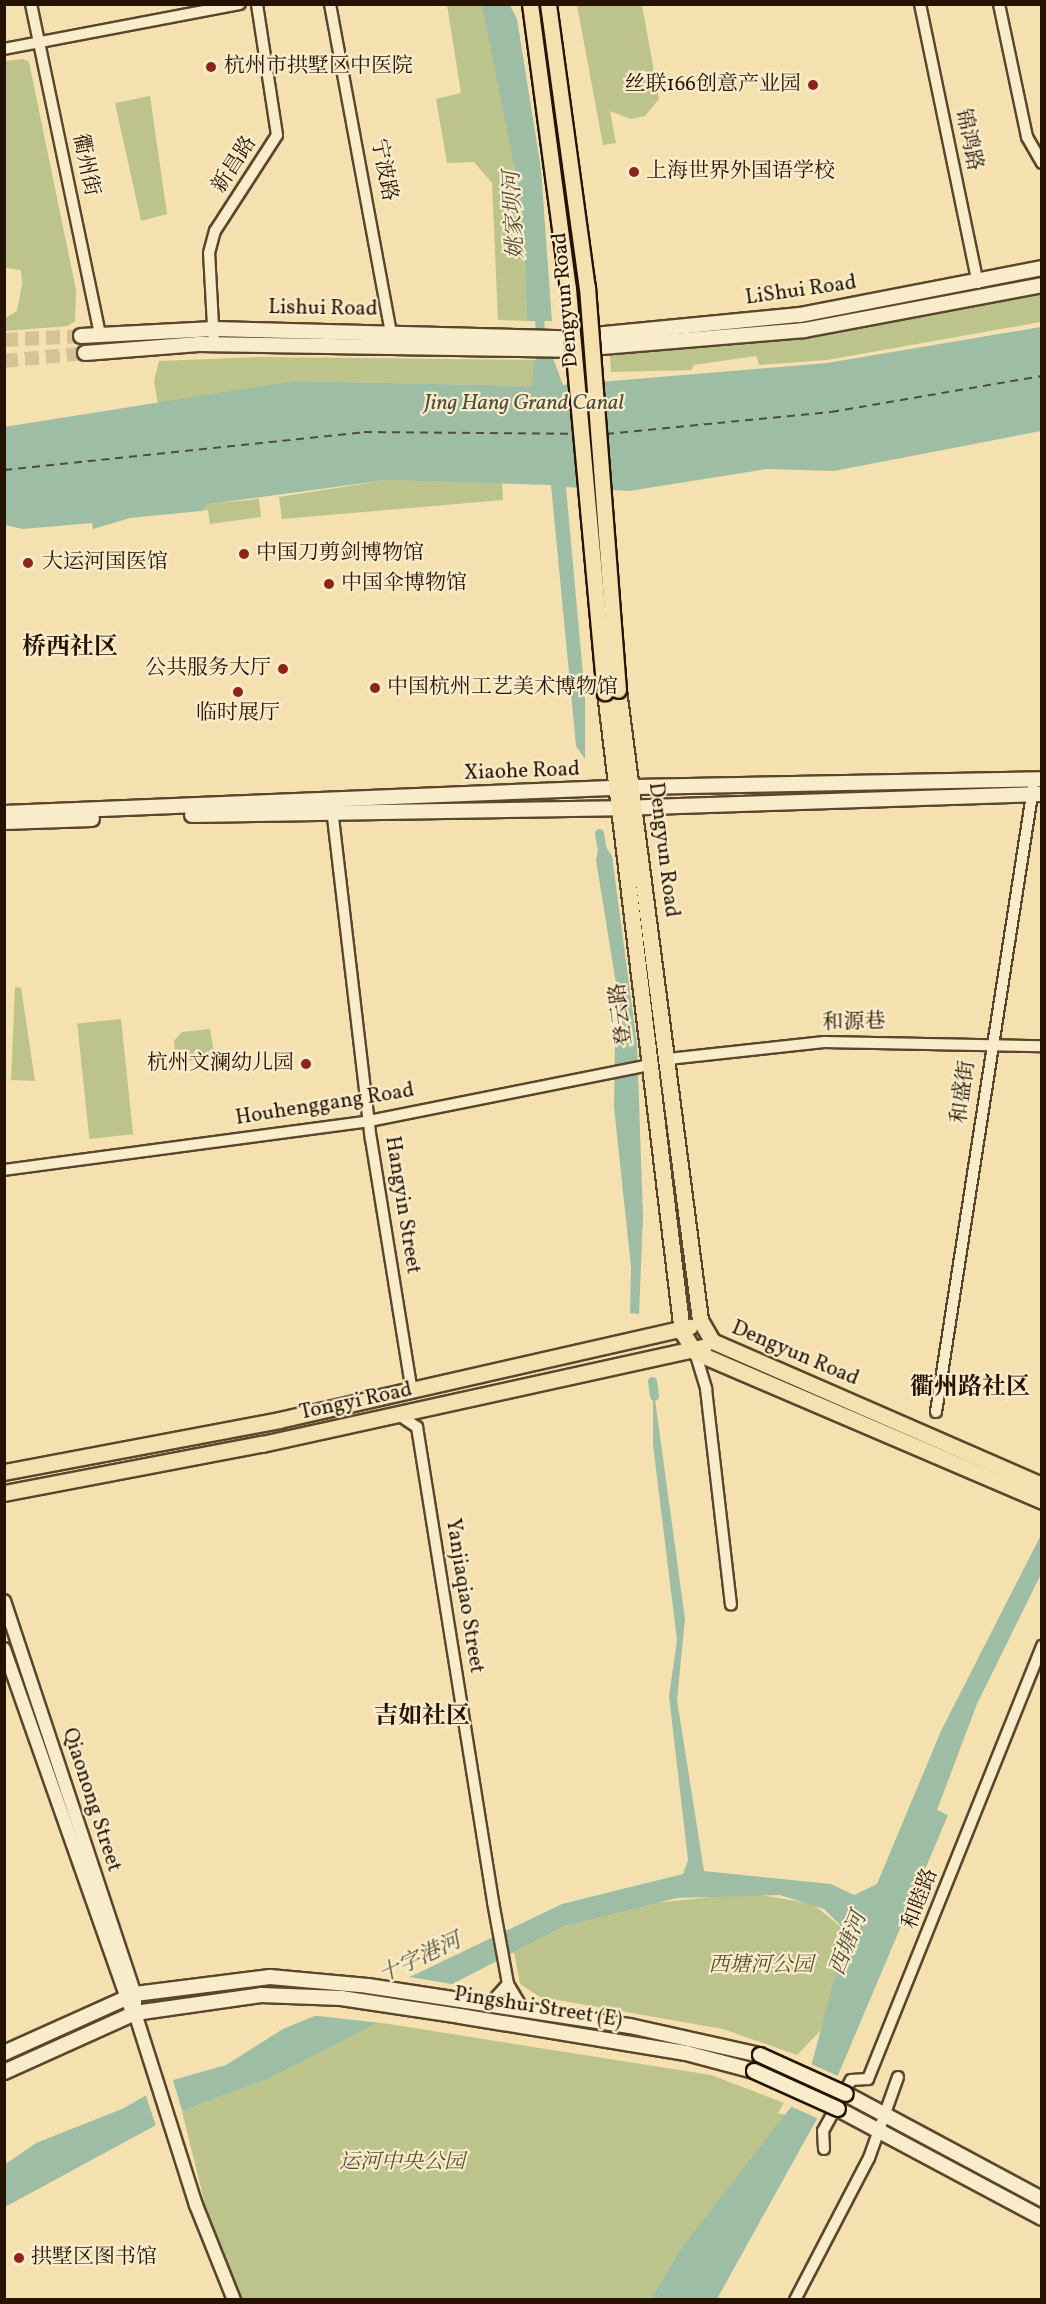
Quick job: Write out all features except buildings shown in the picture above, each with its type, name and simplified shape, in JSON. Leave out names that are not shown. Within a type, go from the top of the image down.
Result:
[{"type":"main road","name":"Dengyun Road","points":[[530,4],[565,255],[611,691],[637,806],[700,1320],[712,1341],[1041,1501]]},
{"type":"main road","name":"Dengyun Road","points":[[548,4],[587,287],[611,691]]},
{"type":"main road","name":"LiShui Road","points":[[565,344],[800,315],[978,283],[1041,268]]},
{"type":"main road","name":"LiShui Road","points":[[565,344],[804,330],[1041,285]]},
{"type":"main road","name":"Lishui Road","points":[[81,336],[214,329],[565,344]]},
{"type":"main road","name":"Lishui Road","points":[[85,353],[214,344],[393,337]]},
{"type":"main road","name":"登云路","points":[[611,691],[618,808],[642,1066],[682,1332]]},
{"type":"main road","name":"Xiaohe Road","points":[[4,813],[634,787],[1037,779]]},
{"type":"main road","name":"Xiaohe Road","points":[[4,822],[332,809],[618,808],[1037,794]]},
{"type":"main road","name":"Tongyi Road","points":[[4,1472],[412,1391],[682,1332],[700,1320]]},
{"type":"main road","points":[[682,1332],[695,1352]]},
{"type":"main road","name":"Tongyi Road","points":[[4,1493],[399,1415],[695,1352],[712,1341]]},
{"type":"main road","name":"Dengyun Road","points":[[695,1352],[854,1409],[1041,1485]]},
{"type":"main road","name":"Pingshui Street (E)","points":[[4,2053],[129,1996],[270,1977],[462,2001],[641,2029],[760,2055],[846,2094],[1041,2199]]},
{"type":"main road","name":"Pingshui Street (E)","points":[[4,2072],[135,2013],[261,1995],[299,1995],[460,2016],[686,2053],[754,2071],[838,2109],[1041,2218]]},
{"type":"street","name":"衢州街","points":[[31,4],[100,334]]},
{"type":"street","points":[[4,49],[240,4]]},
{"type":"street","name":"新昌路","points":[[214,344],[209,254],[215,231],[277,135],[257,4]]},
{"type":"street","name":"宁波路","points":[[330,4],[393,337]]},
{"type":"street","name":"锦鸿路","points":[[920,4],[978,283]]},
{"type":"street","points":[[999,4],[1027,137],[1041,163]]},
{"type":"street","name":"和盛街","points":[[936,1412],[991,1043],[1037,794],[1037,779]]},
{"type":"street","name":"Hangyin Street","points":[[332,809],[369,1120],[412,1391]]},
{"type":"street","name":"和源巷","points":[[668,1059],[824,1042],[991,1043],[1041,1046]]},
{"type":"street","name":"Houhenggang Road","points":[[4,1170],[369,1120],[642,1066]]},
{"type":"street","points":[[695,1352],[706,1389],[731,1605]]},
{"type":"street","points":[[399,1415],[417,1426],[434,1407]]},
{"type":"street","name":"Yanjiaqiao Street","points":[[417,1426],[508,1984],[524,2011]]},
{"type":"street","name":"Qiaonong Street","points":[[4,1601],[129,1996]]},
{"type":"street","name":"和睦路","points":[[824,2149],[823,2131],[851,2080],[868,2079],[1041,1646]]},
{"type":"street","name":"Qiaonong Street","points":[[4,1649],[135,2013],[213,2255],[234,2300]]},
{"type":"street","points":[[488,2006],[508,1984]]},
{"type":"street","points":[[795,2300],[840,2220],[879,2130],[898,2077]]},
{"type":"green space","points":[[447,5],[482,5],[490,26],[522,205],[527,321],[498,320],[492,183],[474,162],[447,163],[436,99],[461,93]]},
{"type":"green space","points":[[577,5],[642,5],[659,99],[645,116],[631,119],[610,111],[616,143],[603,145]]},
{"type":"green space","points":[[23,59],[29,62],[76,290],[75,321],[68,326],[5,331],[5,318],[17,311],[22,284],[21,270],[5,268],[5,61]]},
{"type":"green space","points":[[150,96],[167,214],[141,221],[115,103]]},
{"type":"green space","points":[[1041,294],[1041,322],[827,360],[759,365],[756,356],[693,365],[692,370],[611,372],[610,354],[806,339]]},
{"type":"green space","points":[[261,357],[534,360],[536,374],[532,386],[293,381],[158,404],[154,381],[159,361]]},
{"type":"green space","points":[[387,480],[502,483],[503,500],[282,519],[279,497]]},
{"type":"green space","points":[[259,499],[261,517],[210,524],[208,510],[201,511],[209,504]]},
{"type":"green space","points":[[15,987],[21,988],[35,1081],[11,1080]]},
{"type":"green space","points":[[121,1019],[133,1134],[89,1139],[77,1024]]},
{"type":"green space","points":[[210,1029],[215,1058],[176,1062],[174,1041],[182,1032]]},
{"type":"green space","name":"西塘河公园","points":[[748,1893],[813,1904],[847,1932],[823,2028],[797,2055],[723,2029],[540,1997],[520,1984],[514,1952],[565,1926],[637,1905]]},
{"type":"green space","name":"运河中央公园","points":[[376,2022],[711,2075],[784,2103],[778,2113],[786,2115],[679,2251],[651,2299],[243,2300],[211,2229],[182,2111],[268,2079]]},
{"type":"water","points":[[482,5],[510,5],[517,19],[541,169],[552,321],[527,321],[522,205]]},
{"type":"water","name":"Jing Hang Grand Canal","points":[[1041,327],[1041,431],[834,471],[767,469],[629,491],[566,487],[585,696],[585,759],[576,746],[551,485],[387,480],[209,504],[201,511],[130,518],[93,529],[92,523],[23,529],[5,525],[4,427],[293,381],[532,386],[534,360],[553,358],[563,385],[827,363]]},
{"type":"water","points":[[600,838],[612,856],[637,1044],[643,1217],[639,1314],[630,1313],[631,1267],[614,1107],[615,1040],[624,1033],[596,860]]},
{"type":"water","name":"西塘河","points":[[653,1385],[685,1619],[677,1700],[704,1871],[831,1884],[854,1895],[877,1884],[941,1731],[1041,1535],[1041,1574],[977,1704],[937,1810],[948,1815],[828,2099],[717,2299],[651,2299],[679,2251],[805,2089],[847,1932],[824,1909],[780,1895],[677,1898],[565,1926],[268,2079],[182,2111],[5,2207],[4,2165],[36,2143],[122,2109],[173,2080],[226,2065],[283,2029],[414,1975],[562,1904],[683,1874],[688,1860],[669,1696],[677,1640],[653,1445]]},
{"type":"pier","points":[[404,1976],[457,1985],[381,2023],[309,2015]]},
{"type":"pier","points":[[809,2063],[841,2077],[822,2120],[790,2106]]},
{"type":"pier","points":[[172,2077],[183,2114],[157,2129],[145,2093]]},
{"type":"waterway","name":"姚家坝河","points":[[539,311],[541,372]]},
{"type":"waterway","points":[[599,833],[602,850]]},
{"type":"waterway","points":[[652,1381],[654,1396]]},
{"type":"ferry route","points":[[606,434],[831,412],[1042,376]]},
{"type":"ferry route","points":[[4,470],[364,432],[575,434]]},
{"type":"tunnel","points":[[4,340],[81,336]]},
{"type":"tunnel","points":[[4,361],[85,353]]},
{"type":"place","name":"杭州市拱墅区中医院","points":[[211,67]]},
{"type":"place","name":"丝联166创意产业园","points":[[813,85]]},
{"type":"place","name":"上海世界外国语学校","points":[[634,172]]},
{"type":"place","name":"中国刀剪剑博物馆","points":[[244,554]]},
{"type":"place","name":"大运河国医馆","points":[[28,563]]},
{"type":"place","name":"中国伞博物馆","points":[[329,584]]},
{"type":"place","name":"公共服务大厅","points":[[283,669]]},
{"type":"place","name":"中国杭州工艺美术博物馆","points":[[375,688]]},
{"type":"place","name":"临时展厅","points":[[238,692]]},
{"type":"place","name":"杭州文澜幼儿园","points":[[306,1064]]},
{"type":"place","name":"拱墅区图书馆","points":[[19,2258]]},
{"type":"district","name":"桥西社区","points":[[70,649]]},
{"type":"district","name":"衢州路社区","points":[[970,1389]]},
{"type":"district","name":"吉如社区","points":[[422,1718]]},
{"type":"water label","name":"十字港河","points":[[420,1959]]}]
